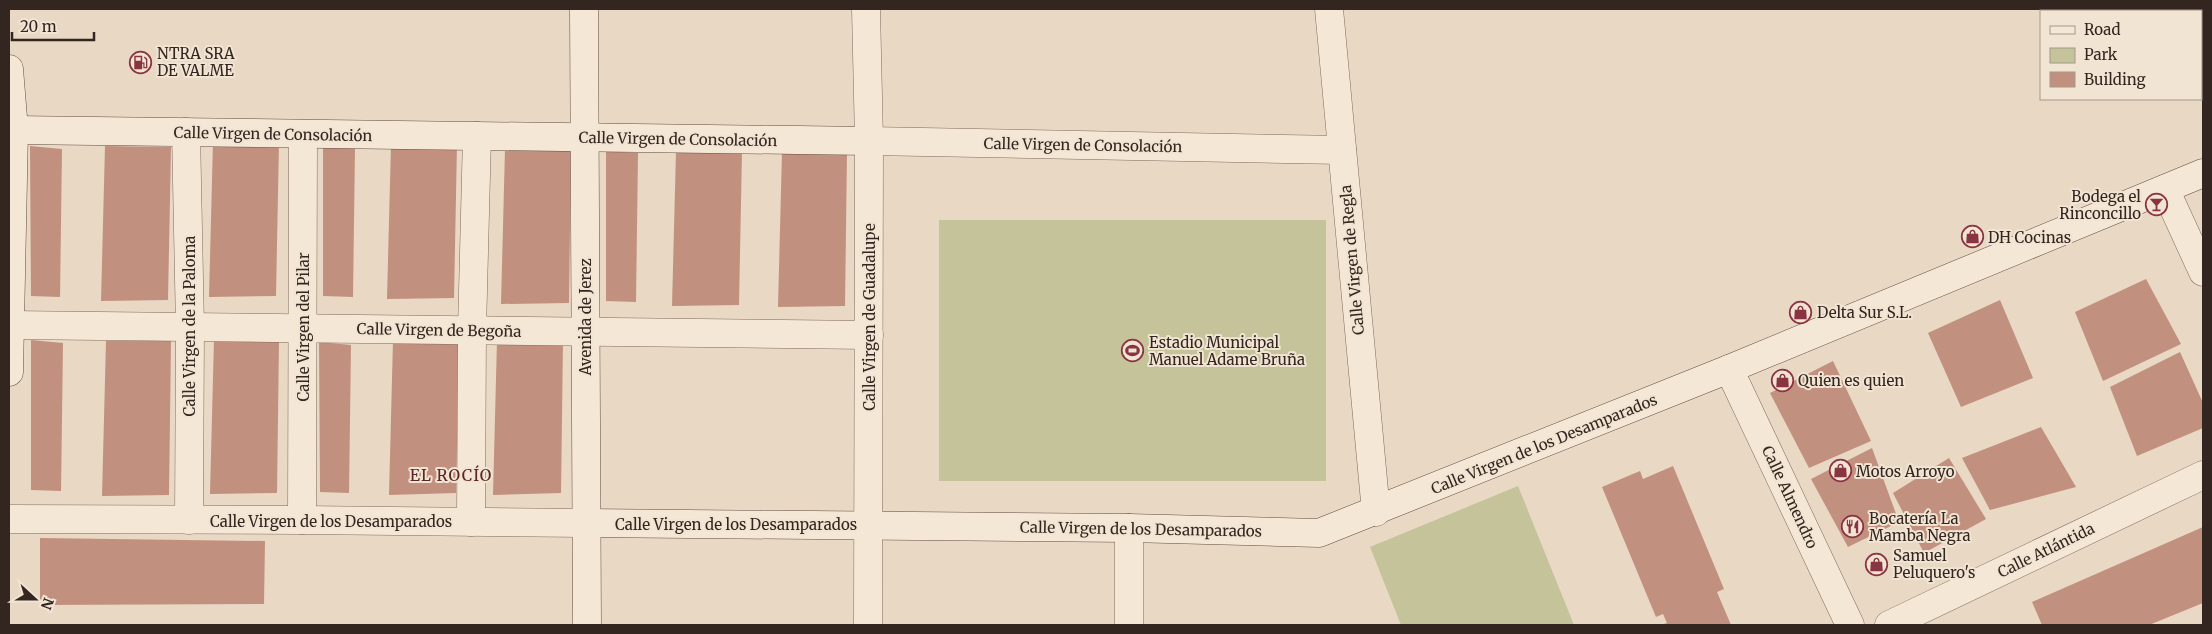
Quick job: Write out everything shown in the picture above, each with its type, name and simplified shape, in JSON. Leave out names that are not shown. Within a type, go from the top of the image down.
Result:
[{"type":"street","name":"Avenida de Jerez","points":[[584,9],[587,625]]},
{"type":"street","name":"Calle Virgen de Guadalupe","points":[[866,9],[869,141],[868,625]]},
{"type":"street","name":"Calle Virgen de Regla","points":[[1329,9],[1376,512]]},
{"type":"street","points":[[9,69],[14,130],[9,372]]},
{"type":"street","name":"Calle Virgen de Consolación","points":[[14,130],[869,141],[1342,150]]},
{"type":"street","name":"Calle Virgen de la Paloma","points":[[186,132],[190,327],[189,520]]},
{"type":"street","name":"Calle Virgen del Pilar","points":[[302,520],[303,134]]},
{"type":"street","points":[[471,522],[472,330],[477,136]]},
{"type":"street","name":"Calle Virgen de los Desamparados","points":[[9,519],[869,525],[1129,528],[1319,533],[1376,512],[1729,369],[2203,173]]},
{"type":"street","points":[[2165,188],[2203,272]]},
{"type":"street","name":"Calle Virgen de Begoña","points":[[10,325],[868,334]]},
{"type":"street","name":"Calle Almendro","points":[[1729,369],[1850,625]]},
{"type":"street","name":"Calle Atlántida","points":[[1889,625],[2203,475]]},
{"type":"street","points":[[1128,625],[1129,528]]},
{"type":"green space","name":"Estadio Municipal Manuel Adame Bruña","points":[[939,220],[1326,220],[1326,481],[939,481]]},
{"type":"green space","points":[[1518,486],[1574,625],[1401,625],[1370,547]]},
{"type":"building","points":[[213,142],[279,142],[276,296],[209,297]]},
{"type":"building","points":[[391,144],[457,144],[454,298],[387,299]]},
{"type":"building","points":[[30,146],[62,149],[60,297],[31,296]]},
{"type":"building","points":[[105,146],[171,147],[168,300],[101,301]]},
{"type":"building","points":[[323,146],[355,148],[353,297],[323,296]]},
{"type":"building","points":[[505,149],[571,149],[569,303],[501,304]]},
{"type":"building","points":[[606,151],[638,153],[636,302],[606,301]]},
{"type":"building","points":[[676,151],[742,151],[739,305],[672,306]]},
{"type":"building","points":[[782,152],[847,152],[845,306],[778,307]]},
{"type":"building","points":[[2146,279],[2181,344],[2103,381],[2075,312]]},
{"type":"building","points":[[2000,300],[2033,378],[1961,407],[1928,333]]},
{"type":"building","points":[[214,339],[279,340],[277,493],[210,494]]},
{"type":"building","points":[[31,340],[63,343],[61,491],[31,490]]},
{"type":"building","points":[[393,340],[459,340],[456,493],[389,495]]},
{"type":"building","points":[[497,340],[563,340],[561,493],[493,495]]},
{"type":"building","points":[[106,341],[171,341],[169,495],[102,496]]},
{"type":"building","points":[[319,342],[351,345],[349,493],[320,492]]},
{"type":"building","points":[[2180,352],[2203,403],[2203,428],[2137,456],[2110,387]]},
{"type":"building","points":[[1833,361],[1871,441],[1809,468],[1770,393]]},
{"type":"building","points":[[2041,427],[2076,487],[1990,510],[1962,458]]},
{"type":"building","points":[[1872,448],[1899,522],[1848,547],[1811,479]]},
{"type":"building","points":[[1949,458],[1986,519],[1924,553],[1893,493]]},
{"type":"building","points":[[1673,466],[1724,589],[1717,592],[1731,625],[1661,625],[1667,623],[1663,614],[1656,617],[1602,487],[1640,471],[1643,479]]},
{"type":"building","points":[[2203,527],[2203,603],[2149,625],[2042,625],[2032,602]]},
{"type":"building","points":[[40,538],[265,541],[264,604],[40,605]]},
{"type":"place","name":"NTRA SRA DE VALME","points":[[141,62]]},
{"type":"place","name":"Bodega el Rinconcillo","points":[[2157,205]]},
{"type":"place","name":"DH Cocinas","points":[[1972,237]]},
{"type":"place","name":"Delta Sur S.L.","points":[[1801,312]]},
{"type":"place","name":"Estadio Municipal Manuel Adame Bruña","points":[[1133,351]]},
{"type":"place","name":"Quien es quien","points":[[1782,380]]},
{"type":"place","name":"Motos Arroyo","points":[[1840,471]]},
{"type":"place","name":"Bocatería La Mamba Negra","points":[[1853,527]]},
{"type":"place","name":"Samuel Peluquero's","points":[[1877,564]]},
{"type":"district","name":"EL ROCÍO","points":[[451,475]]}]
